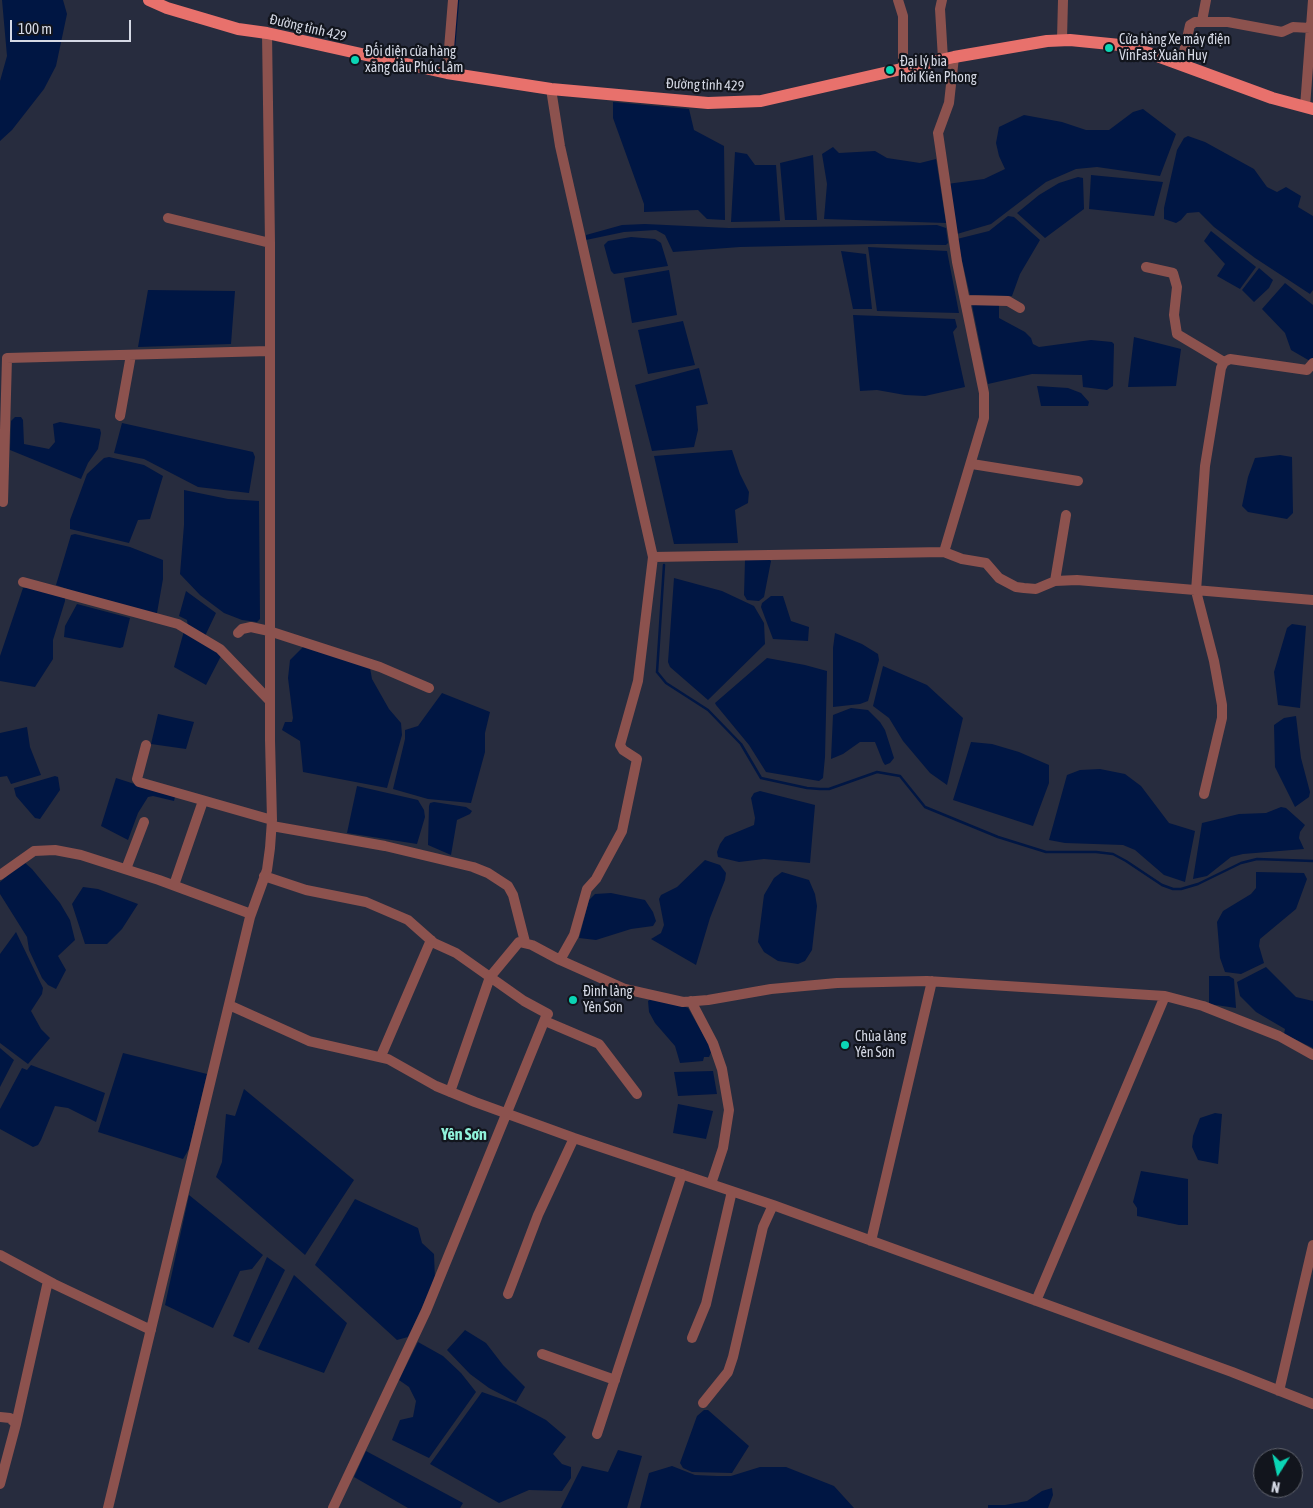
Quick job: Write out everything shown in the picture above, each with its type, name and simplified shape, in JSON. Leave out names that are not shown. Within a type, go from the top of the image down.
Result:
[{"type":"main road","name":"Đường tỉnh 429","points":[[149,0],[192,16],[238,29],[267,33],[447,73],[551,89],[733,104],[785,97],[948,58],[1062,40],[1120,46],[1182,65],[1272,98],[1309,108]]},
{"type":"street","points":[[447,73],[453,0]]},
{"type":"street","points":[[898,0],[903,16],[903,68]]},
{"type":"street","points":[[942,0],[940,9],[948,58],[949,103],[938,133],[942,173],[984,393],[984,418],[972,464],[944,552]]},
{"type":"street","points":[[1062,40],[1063,0]]},
{"type":"street","points":[[1202,21],[1206,0]]},
{"type":"street","points":[[1309,108],[1312,0]]},
{"type":"street","points":[[1182,65],[1190,25],[1202,21],[1228,22],[1282,32],[1293,27],[1310,28]]},
{"type":"street","points":[[108,1508],[251,914],[264,876],[270,848],[272,823],[269,700],[270,243],[267,33]]},
{"type":"street","points":[[551,89],[560,146],[653,557],[638,681],[620,745],[623,750],[637,759],[622,831],[596,879],[587,889],[574,935],[560,960]]},
{"type":"street","points":[[168,218],[270,243]]},
{"type":"street","points":[[1146,267],[1173,273],[1177,287],[1174,315],[1177,334],[1224,362]]},
{"type":"street","points":[[965,300],[1008,301],[1020,308]]},
{"type":"street","points":[[3,502],[7,358],[269,351]]},
{"type":"street","points":[[120,416],[130,355]]},
{"type":"street","points":[[1204,794],[1222,718],[1222,704],[1214,661],[1196,591],[1205,466],[1221,368],[1224,362],[1230,360],[1307,370],[1313,363]]},
{"type":"street","points":[[972,464],[1078,480]]},
{"type":"street","points":[[1055,581],[1066,514]]},
{"type":"street","points":[[653,557],[944,552],[962,559],[986,563],[999,578],[1016,587],[1036,589],[1055,581],[1077,580],[1313,600]]},
{"type":"street","points":[[23,582],[178,624],[220,649],[269,700]]},
{"type":"street","points":[[238,633],[242,628],[250,627],[269,631],[380,667],[429,688]]},
{"type":"street","points":[[146,746],[137,781],[272,823],[385,846],[473,867],[488,873],[508,886],[514,894],[525,942]]},
{"type":"street","points":[[174,885],[203,801]]},
{"type":"street","points":[[126,869],[144,822]]},
{"type":"street","points":[[0,876],[39,849],[81,855],[174,885],[251,914]]},
{"type":"street","points":[[264,876],[306,890],[366,902],[408,920],[430,940],[456,953],[547,1016],[599,1044],[637,1094]]},
{"type":"street","points":[[381,1056],[430,940]]},
{"type":"street","points":[[450,1092],[490,977],[519,942],[525,942],[625,989],[683,1002],[771,989],[837,983],[932,981],[1165,996],[1203,1006],[1262,1029],[1313,1055]]},
{"type":"street","points":[[871,1241],[932,981]]},
{"type":"street","points":[[1036,1301],[1165,996]]},
{"type":"street","points":[[692,1001],[713,1043],[722,1069],[729,1110],[723,1148],[711,1184]]},
{"type":"street","points":[[229,1005],[309,1040],[381,1056],[450,1092],[574,1138],[773,1205],[1313,1404]]},
{"type":"street","points":[[333,1508],[426,1311],[506,1112],[547,1016]]},
{"type":"street","points":[[508,1294],[538,1215],[574,1138]]},
{"type":"street","points":[[597,1434],[682,1174]]},
{"type":"street","points":[[692,1338],[706,1304],[732,1191]]},
{"type":"street","points":[[703,1403],[724,1377],[733,1357],[763,1227],[773,1205]]},
{"type":"street","points":[[1279,1391],[1310,1274],[1313,1245]]},
{"type":"street","points":[[0,1255],[48,1281],[151,1330]]},
{"type":"street","points":[[0,1484],[16,1424],[48,1281]]},
{"type":"street","points":[[542,1354],[615,1380]]},
{"type":"street","points":[[0,1417],[10,1418],[16,1424]]},
{"type":"water","points":[[2,0],[63,0],[67,14],[56,66],[44,89],[12,130],[0,141],[0,81],[7,56]]},
{"type":"water","points":[[613,102],[689,109],[694,130],[724,146],[725,220],[707,219],[698,210],[644,212],[644,204],[613,118]]},
{"type":"water","points":[[1143,109],[1176,134],[1160,176],[1097,167],[1076,169],[1046,182],[991,224],[957,234],[947,184],[984,179],[1005,169],[996,143],[999,127],[1024,115],[1062,122],[1086,130],[1109,130],[1133,112]]},
{"type":"water","points":[[1188,136],[1205,142],[1254,169],[1267,187],[1277,192],[1286,187],[1301,196],[1298,207],[1313,216],[1313,290],[1310,294],[1255,258],[1214,227],[1199,212],[1187,213],[1176,223],[1164,219],[1164,208],[1177,150],[1184,138]]},
{"type":"water","points":[[833,147],[839,153],[875,151],[887,158],[920,163],[936,159],[946,223],[824,219],[827,184],[822,154]]},
{"type":"water","points":[[735,152],[747,154],[755,165],[776,165],[780,221],[731,222]]},
{"type":"water","points":[[813,155],[817,220],[785,220],[780,163]]},
{"type":"water","points":[[1091,175],[1163,182],[1154,216],[1089,209]]},
{"type":"water","points":[[1078,177],[1083,178],[1084,209],[1045,238],[1017,213],[1039,195],[1059,183]]},
{"type":"water","points":[[1008,216],[1014,217],[1040,240],[1020,274],[1012,296],[970,295],[957,239],[989,231]]},
{"type":"water","points":[[645,224],[729,228],[937,225],[946,228],[948,243],[946,245],[877,244],[740,247],[673,252],[665,235],[656,230],[624,232],[586,240],[586,235],[622,225]]},
{"type":"water","points":[[1211,231],[1256,267],[1240,289],[1217,276],[1225,264],[1204,241]]},
{"type":"water","points":[[631,237],[655,239],[661,243],[668,266],[614,274],[611,271],[604,245],[608,241]]},
{"type":"water","points":[[868,247],[947,251],[959,313],[877,311]]},
{"type":"water","points":[[841,251],[866,254],[872,309],[853,309]]},
{"type":"water","points":[[1259,268],[1273,280],[1269,288],[1254,302],[1242,290]]},
{"type":"water","points":[[669,270],[677,315],[632,323],[624,278]]},
{"type":"water","points":[[1285,283],[1313,305],[1313,358],[1310,361],[1291,350],[1285,333],[1262,309]]},
{"type":"water","points":[[148,290],[235,291],[231,344],[138,347]]},
{"type":"water","points":[[971,300],[999,304],[999,318],[1025,332],[1031,338],[1033,344],[1039,347],[1091,340],[1112,342],[1114,344],[1113,386],[1107,390],[1083,387],[1082,375],[1032,374],[988,384]]},
{"type":"water","points":[[853,315],[955,319],[957,327],[953,332],[965,387],[925,396],[877,390],[860,391]]},
{"type":"water","points":[[683,321],[695,365],[648,374],[638,330]]},
{"type":"water","points":[[1134,337],[1181,349],[1176,386],[1128,387]]},
{"type":"water","points":[[699,368],[708,404],[696,406],[698,430],[694,447],[652,451],[635,385]]},
{"type":"water","points":[[1037,386],[1068,388],[1081,393],[1089,402],[1088,406],[1041,406]]},
{"type":"water","points":[[15,417],[21,417],[23,420],[24,444],[49,449],[55,442],[53,424],[60,422],[100,429],[98,449],[88,463],[81,479],[10,450],[11,421]]},
{"type":"water","points":[[122,423],[253,452],[255,457],[249,493],[198,487],[144,459],[114,453]]},
{"type":"water","points":[[732,450],[740,474],[749,492],[748,503],[735,510],[738,543],[674,544],[654,456]]},
{"type":"water","points":[[1280,455],[1292,457],[1293,513],[1287,519],[1248,512],[1242,506],[1248,477],[1255,458]]},
{"type":"water","points":[[109,457],[144,465],[163,476],[150,519],[138,520],[129,543],[70,529],[70,520],[87,474],[104,458]]},
{"type":"water","points":[[184,490],[228,499],[259,501],[260,619],[257,622],[242,620],[224,613],[200,595],[180,574],[184,525]]},
{"type":"water","points":[[75,534],[130,547],[163,560],[163,579],[157,613],[149,613],[95,599],[56,585],[71,535]]},
{"type":"water","points":[[745,560],[771,561],[764,597],[759,601],[747,600],[744,595]]},
{"type":"water","points":[[674,578],[722,591],[754,606],[764,623],[765,644],[708,700],[670,667],[668,662]]},
{"type":"water","points":[[23,588],[31,588],[65,598],[53,640],[53,659],[35,687],[0,681],[0,656]]},
{"type":"water","points":[[186,591],[216,613],[205,636],[188,627],[187,620],[179,616]]},
{"type":"water","points":[[771,596],[783,596],[791,621],[809,627],[808,641],[773,639],[761,607],[762,603]]},
{"type":"water","points":[[77,604],[130,618],[123,647],[64,637],[65,626]]},
{"type":"water","points":[[1292,624],[1306,626],[1300,708],[1278,705],[1274,672],[1287,628]]},
{"type":"water","points":[[184,631],[216,649],[221,656],[206,685],[174,667]]},
{"type":"water","points":[[835,633],[862,644],[878,654],[879,660],[868,701],[860,704],[833,707],[833,648]]},
{"type":"water","points":[[304,646],[370,668],[372,679],[389,709],[401,723],[402,735],[387,788],[303,772],[300,741],[282,730],[285,722],[292,722],[293,718],[288,678],[290,660]]},
{"type":"water","points":[[767,658],[827,671],[825,757],[823,778],[819,781],[766,772],[749,745],[715,703]]},
{"type":"water","points":[[883,666],[927,685],[963,718],[947,785],[930,773],[903,741],[889,718],[873,706]]},
{"type":"water","points":[[442,693],[490,712],[485,733],[485,752],[471,803],[428,799],[393,789],[405,739],[405,730],[418,726]]},
{"type":"water","points":[[851,708],[868,710],[880,722],[885,730],[894,758],[890,763],[885,765],[875,742],[860,742],[843,754],[831,759],[833,715]]},
{"type":"water","points":[[158,714],[194,722],[186,749],[151,744]]},
{"type":"water","points":[[1296,716],[1301,758],[1310,792],[1309,797],[1295,807],[1275,767],[1274,725],[1284,718]]},
{"type":"water","points":[[27,727],[30,747],[41,775],[11,784],[7,776],[0,777],[0,733]]},
{"type":"water","points":[[971,742],[992,744],[1019,752],[1049,765],[1049,783],[1033,826],[953,800]]},
{"type":"water","points":[[1100,769],[1125,774],[1141,786],[1169,823],[1195,831],[1185,882],[1164,875],[1135,850],[1123,845],[1065,843],[1049,840],[1067,775],[1080,770]]},
{"type":"water","points":[[55,776],[58,777],[60,790],[40,819],[35,818],[16,796],[14,788]]},
{"type":"water","points":[[116,778],[175,797],[174,801],[153,796],[148,797],[138,813],[128,840],[101,826]]},
{"type":"water","points":[[357,786],[418,800],[424,810],[425,817],[417,844],[347,833]]},
{"type":"water","points":[[760,791],[815,805],[810,863],[764,859],[739,862],[718,857],[717,852],[725,837],[754,825],[755,818],[751,798],[754,793]]},
{"type":"water","points":[[430,803],[466,807],[472,811],[470,814],[457,820],[451,855],[428,845],[429,806]]},
{"type":"water","points":[[1281,807],[1286,808],[1305,825],[1300,832],[1299,838],[1304,849],[1243,854],[1231,857],[1207,876],[1193,879],[1202,823],[1239,814],[1266,813]]},
{"type":"water","points":[[705,860],[720,865],[726,873],[696,965],[651,939],[661,933],[664,925],[659,899],[661,895],[677,887]]},
{"type":"water","points":[[24,862],[60,903],[70,920],[75,940],[58,956],[66,970],[56,989],[48,985],[42,978],[29,950],[27,937],[0,894],[0,882]]},
{"type":"water","points":[[782,872],[809,880],[815,894],[817,906],[812,950],[805,961],[798,964],[778,961],[764,952],[758,942],[764,895],[774,878]]},
{"type":"water","points":[[1256,872],[1304,873],[1307,879],[1296,909],[1260,939],[1259,946],[1264,963],[1241,974],[1225,972],[1220,958],[1217,922],[1223,911],[1251,894],[1256,888]]},
{"type":"water","points":[[83,887],[98,889],[138,904],[122,929],[107,944],[85,944],[72,904]]},
{"type":"water","points":[[611,893],[645,900],[653,912],[656,921],[653,926],[631,929],[596,940],[579,938],[589,900],[595,894]]},
{"type":"water","points":[[16,932],[43,988],[42,994],[31,1011],[41,1029],[50,1038],[28,1064],[0,1043],[0,954]]},
{"type":"water","points":[[1266,967],[1296,997],[1313,1001],[1313,1048],[1284,1034],[1285,1029],[1256,1012],[1240,996],[1237,982]]},
{"type":"water","points":[[1209,976],[1229,976],[1234,979],[1236,1008],[1209,1004]]},
{"type":"water","points":[[652,998],[667,1000],[688,1008],[712,1050],[709,1057],[704,1057],[703,1061],[680,1063],[675,1046],[655,1023],[649,1012],[648,1001]]},
{"type":"water","points":[[0,1048],[14,1060],[0,1087]]},
{"type":"water","points":[[123,1053],[207,1074],[189,1149],[183,1159],[98,1132]]},
{"type":"water","points":[[31,1065],[105,1093],[96,1122],[68,1108],[55,1106],[41,1140],[38,1145],[33,1147],[0,1129],[0,1109],[22,1068],[27,1070]]},
{"type":"water","points":[[713,1071],[717,1094],[678,1096],[674,1072]]},
{"type":"water","points":[[244,1089],[354,1180],[305,1255],[216,1177],[222,1162],[226,1114],[235,1116]]},
{"type":"water","points":[[678,1104],[713,1111],[706,1139],[673,1133]]},
{"type":"water","points":[[1215,1113],[1222,1114],[1218,1164],[1198,1160],[1192,1147],[1193,1136],[1200,1118]]},
{"type":"water","points":[[1141,1171],[1188,1179],[1188,1225],[1179,1225],[1137,1216],[1137,1208],[1133,1202]]},
{"type":"water","points":[[189,1195],[263,1255],[252,1269],[240,1271],[213,1328],[165,1305]]},
{"type":"water","points":[[355,1199],[418,1228],[422,1243],[434,1254],[435,1280],[408,1337],[397,1340],[315,1265]]},
{"type":"water","points":[[267,1257],[285,1270],[249,1343],[233,1336]]},
{"type":"water","points":[[294,1275],[347,1323],[324,1373],[258,1349]]},
{"type":"water","points":[[465,1330],[486,1343],[503,1365],[525,1387],[516,1402],[489,1388],[470,1374],[447,1350]]},
{"type":"water","points":[[418,1342],[443,1356],[461,1373],[476,1392],[429,1458],[392,1440],[400,1420],[413,1417],[416,1401],[409,1387],[399,1380]]},
{"type":"water","points":[[482,1392],[516,1404],[546,1420],[566,1437],[553,1454],[562,1464],[571,1467],[571,1478],[562,1491],[529,1490],[499,1503],[430,1464]]},
{"type":"water","points":[[704,1410],[708,1410],[749,1446],[732,1473],[692,1472],[683,1468],[680,1463],[697,1416]]},
{"type":"water","points":[[618,1450],[642,1456],[627,1508],[561,1508],[582,1466],[608,1472]]},
{"type":"water","points":[[366,1451],[463,1503],[460,1508],[408,1508],[354,1477]]},
{"type":"water","points":[[672,1466],[695,1475],[717,1476],[731,1476],[760,1467],[786,1467],[834,1486],[854,1508],[640,1508],[649,1473]]},
{"type":"water","points":[[1052,1488],[1053,1495],[1048,1508],[988,1508],[988,1505],[1005,1505],[1027,1501],[1042,1491]]},
{"type":"waterway","points":[[453,59],[458,0]]},
{"type":"waterway","points":[[664,565],[657,672],[666,683],[708,710],[741,744],[761,778],[807,788],[829,789],[877,772],[900,776],[925,807],[998,837],[1046,852],[1113,854],[1162,885],[1173,889],[1181,889],[1198,884],[1241,863],[1257,859],[1313,861]]},
{"type":"place","name":"Cửa hàng Xe máy điện VinFast Xuân Huy","points":[[1109,48]]},
{"type":"place","name":"Đối diện cửa hàng xăng dầu Phúc Lâm","points":[[355,60]]},
{"type":"place","name":"Đại lý bia hơi Kiên Phong","points":[[890,70]]},
{"type":"place","name":"Đình làng Yên Sơn","points":[[573,1000]]},
{"type":"place","name":"Chùa làng Yên Sơn","points":[[845,1045]]},
{"type":"district","name":"Yên Sơn","points":[[464,1135]]}]
